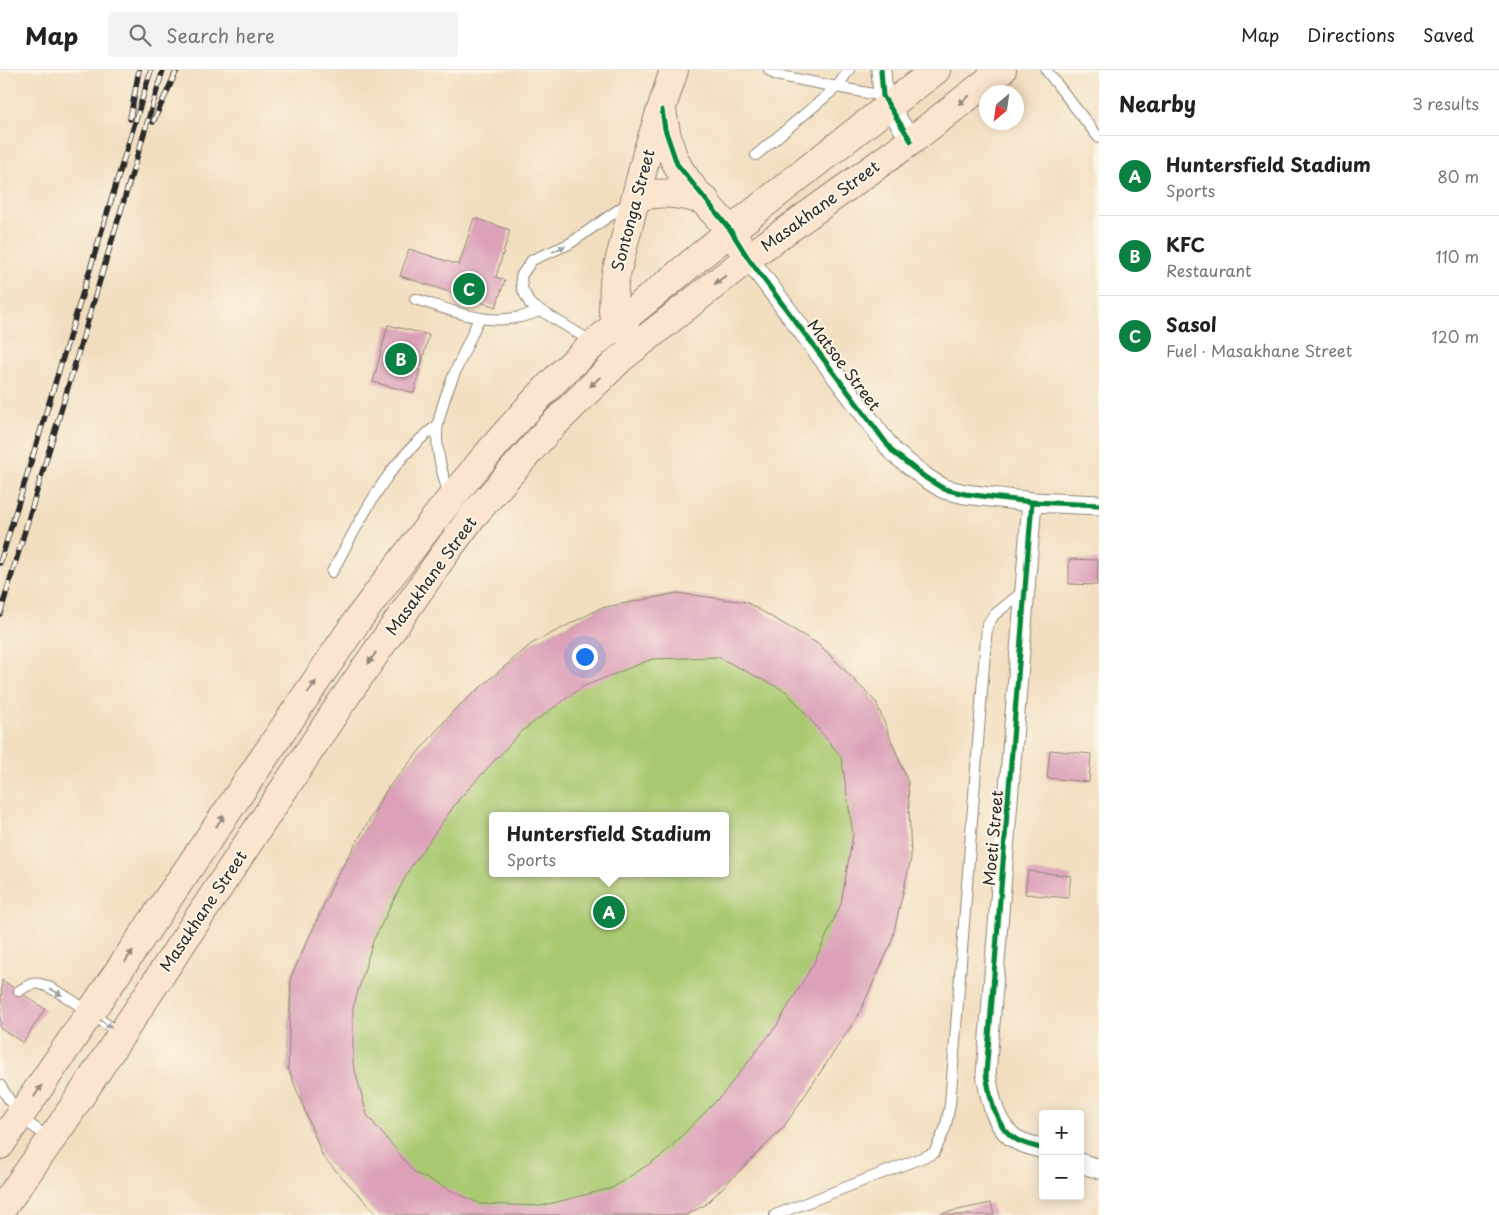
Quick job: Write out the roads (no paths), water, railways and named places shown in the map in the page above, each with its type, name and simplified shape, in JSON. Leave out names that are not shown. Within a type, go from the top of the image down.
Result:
[{"type":"main road","name":"Sontonga Street","points":[[638,345],[619,323],[613,311],[614,282],[647,153],[674,70]]},
{"type":"main road","name":"Masakhane Street","points":[[0,1211],[121,1034],[339,706],[461,508],[553,382],[595,343],[885,101],[936,70]]},
{"type":"main road","name":"Masakhane Street","points":[[0,1145],[357,621],[461,508],[570,405],[638,345],[748,258],[911,141],[1002,70]]},
{"type":"main road","name":"Matsoe Street","points":[[662,110],[665,128],[677,164],[731,231],[748,258]]},
{"type":"main road","points":[[636,198],[650,194],[670,193],[706,200]]},
{"type":"street","points":[[881,70],[885,101],[911,141]]},
{"type":"street","name":"Matsoe Street","points":[[748,258],[893,452],[926,478],[944,489],[965,494],[1032,502],[1099,505]]},
{"type":"street","name":"Moeti Street","points":[[1032,502],[986,1074],[991,1101],[1000,1122],[1016,1139],[1039,1148]]},
{"type":"street","points":[[1084,1164],[1099,1169]]},
{"type":"lane","points":[[769,70],[776,75],[838,87],[885,101]]},
{"type":"lane","points":[[756,156],[838,87],[849,70]]},
{"type":"lane","points":[[1046,70],[1099,138]]},
{"type":"lane","points":[[595,343],[540,311],[526,298],[522,288],[521,276],[532,260],[569,244],[613,211],[636,198]]},
{"type":"lane","points":[[415,299],[479,318],[497,321],[515,320],[540,311]]},
{"type":"lane","points":[[461,508],[442,472],[438,425],[450,388],[479,318]]},
{"type":"lane","points":[[332,572],[389,472],[413,444],[438,425]]},
{"type":"lane","points":[[775,1215],[934,1153],[946,1129],[950,1104],[987,626],[994,615],[1025,590]]},
{"type":"lane","points":[[19,991],[29,985],[40,984],[121,1034]]},
{"type":"lane","points":[[0,1086],[20,1117],[50,1139]]},
{"type":"railway","points":[[130,119],[139,70]]},
{"type":"railway","points":[[0,563],[151,70]]},
{"type":"railway","points":[[0,614],[163,70]]},
{"type":"railway","points":[[153,122],[177,70]]},
{"type":"place","name":"Sasol","points":[[469,289]]},
{"type":"place","name":"KFC","points":[[401,359]]},
{"type":"place","name":"Huntersfield Stadium","points":[[609,912]]}]
